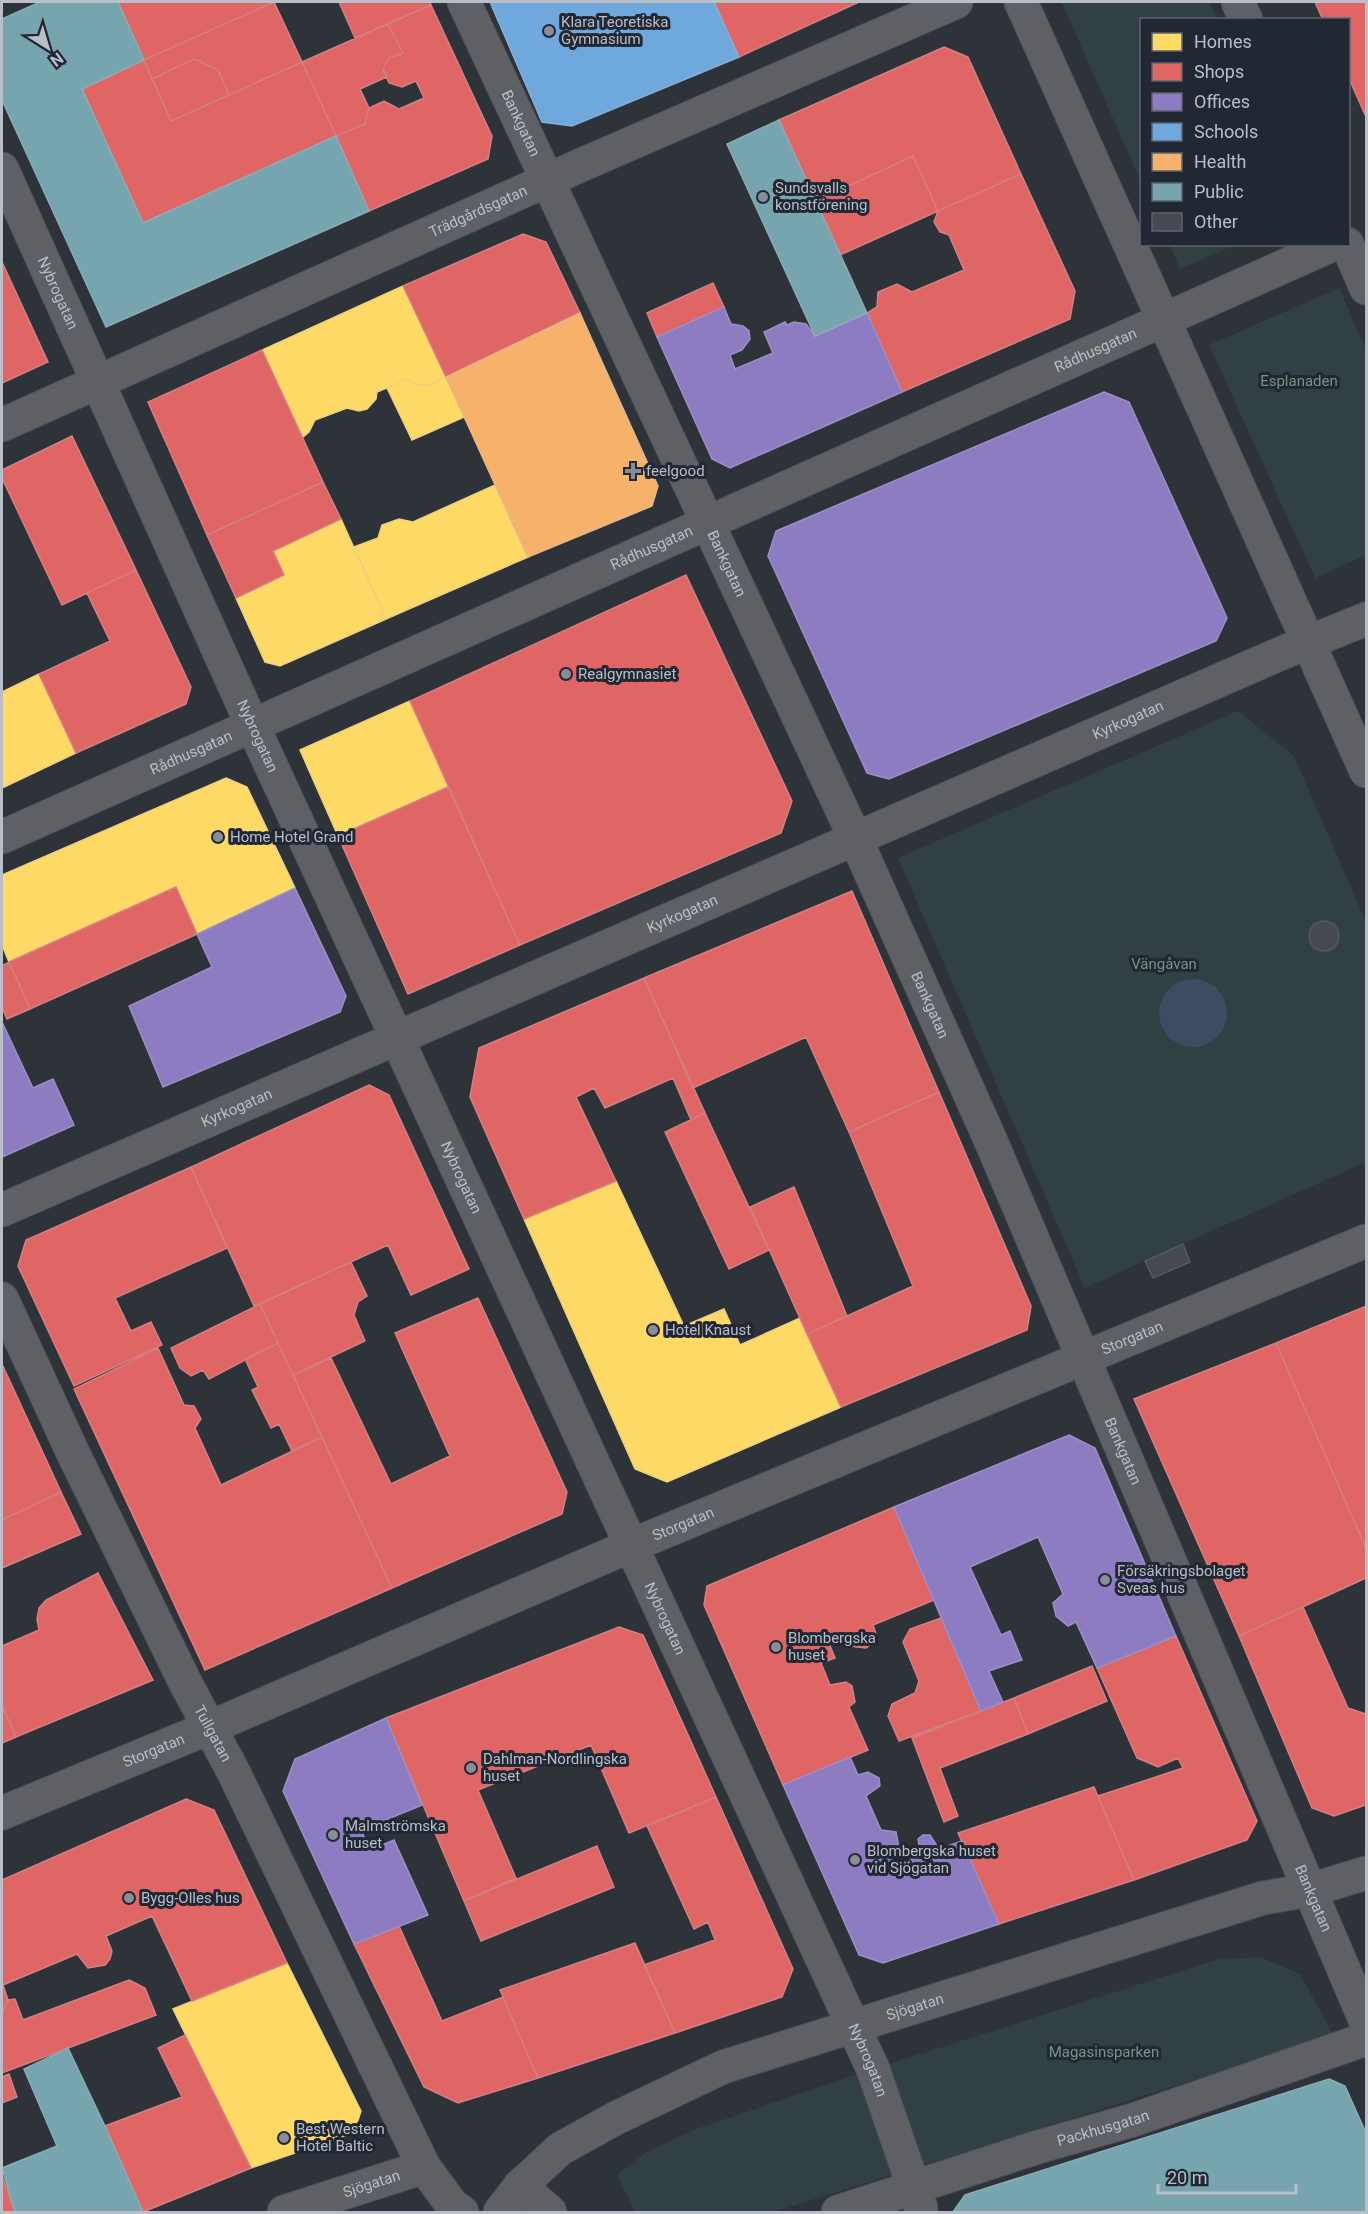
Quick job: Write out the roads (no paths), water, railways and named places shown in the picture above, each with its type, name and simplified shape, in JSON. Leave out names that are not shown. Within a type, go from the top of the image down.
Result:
[{"type":"street","name":"Bankgatan","points":[[464,2],[856,840],[990,1139],[1366,2022]]},
{"type":"street","name":"Trädgårdsgatan","points":[[2,425],[548,180],[956,2]]},
{"type":"street","points":[[1021,2],[1366,771]]},
{"type":"street","points":[[1238,2],[1245,18]]},
{"type":"street","name":"Nybrogatan","points":[[2,169],[253,725],[873,2069],[918,2199]]},
{"type":"street","points":[[1350,238],[1366,230]]},
{"type":"street","name":"Rådhusgatan","points":[[2,837],[1329,246]]},
{"type":"street","points":[[1348,246],[1366,288]]},
{"type":"street","name":"Kyrkogatan","points":[[2,1210],[1310,642],[1366,620]]},
{"type":"street","name":"Storgatan","points":[[2,1813],[211,1727],[630,1546],[1366,1241]]},
{"type":"street","name":"Tullgatan","points":[[2,1299],[73,1454],[186,1684],[211,1727],[424,2167],[452,2205],[462,2212]]},
{"type":"street","name":"Sjögatan","points":[[500,2212],[520,2186],[560,2149],[616,2118],[723,2067],[1263,1898],[1310,1890],[1366,1873]]},
{"type":"street","name":"Packhusgatan","points":[[838,2212],[918,2199],[1038,2147],[1133,2120],[1366,2039]]},
{"type":"street","name":"Sjögatan","points":[[284,2212],[424,2167]]},
{"type":"street","points":[[520,2186],[550,2212]]},
{"type":"water","points":[[1193,979],[1206,982],[1217,989],[1224,1000],[1227,1013],[1224,1026],[1217,1037],[1206,1044],[1193,1047],[1180,1044],[1169,1037],[1162,1026],[1159,1013],[1162,1000],[1169,989],[1180,982]]},
{"type":"place","name":"Klara Teoretiska Gymnasium","points":[[549,31]]},
{"type":"place","name":"Sundsvalls konstförening","points":[[763,197]]},
{"type":"place","name":"feelgood","points":[[633,471]]},
{"type":"place","name":"Realgymnasiet","points":[[566,674]]},
{"type":"place","name":"Home Hotel Grand","points":[[218,837]]},
{"type":"place","name":"Hotel Knaust","points":[[653,1330]]},
{"type":"place","name":"Försäkringsbolaget Sveas hus","points":[[1105,1580]]},
{"type":"place","name":"Blombergska huset","points":[[776,1647]]},
{"type":"place","name":"Dahlman-Nordlingska huset","points":[[471,1768]]},
{"type":"place","name":"Malmströmska huset","points":[[333,1835]]},
{"type":"place","name":"Blombergska huset vid Sjögatan","points":[[855,1860]]},
{"type":"place","name":"Bygg-Olles hus","points":[[129,1898]]},
{"type":"place","name":"Best Western Hotel Baltic","points":[[284,2138]]},
{"type":"park label","name":"Esplanaden","points":[[1299,381]]},
{"type":"park label","name":"Vängåvan","points":[[1164,964]]},
{"type":"park label","name":"Magasinsparken","points":[[1104,2052]]}]
